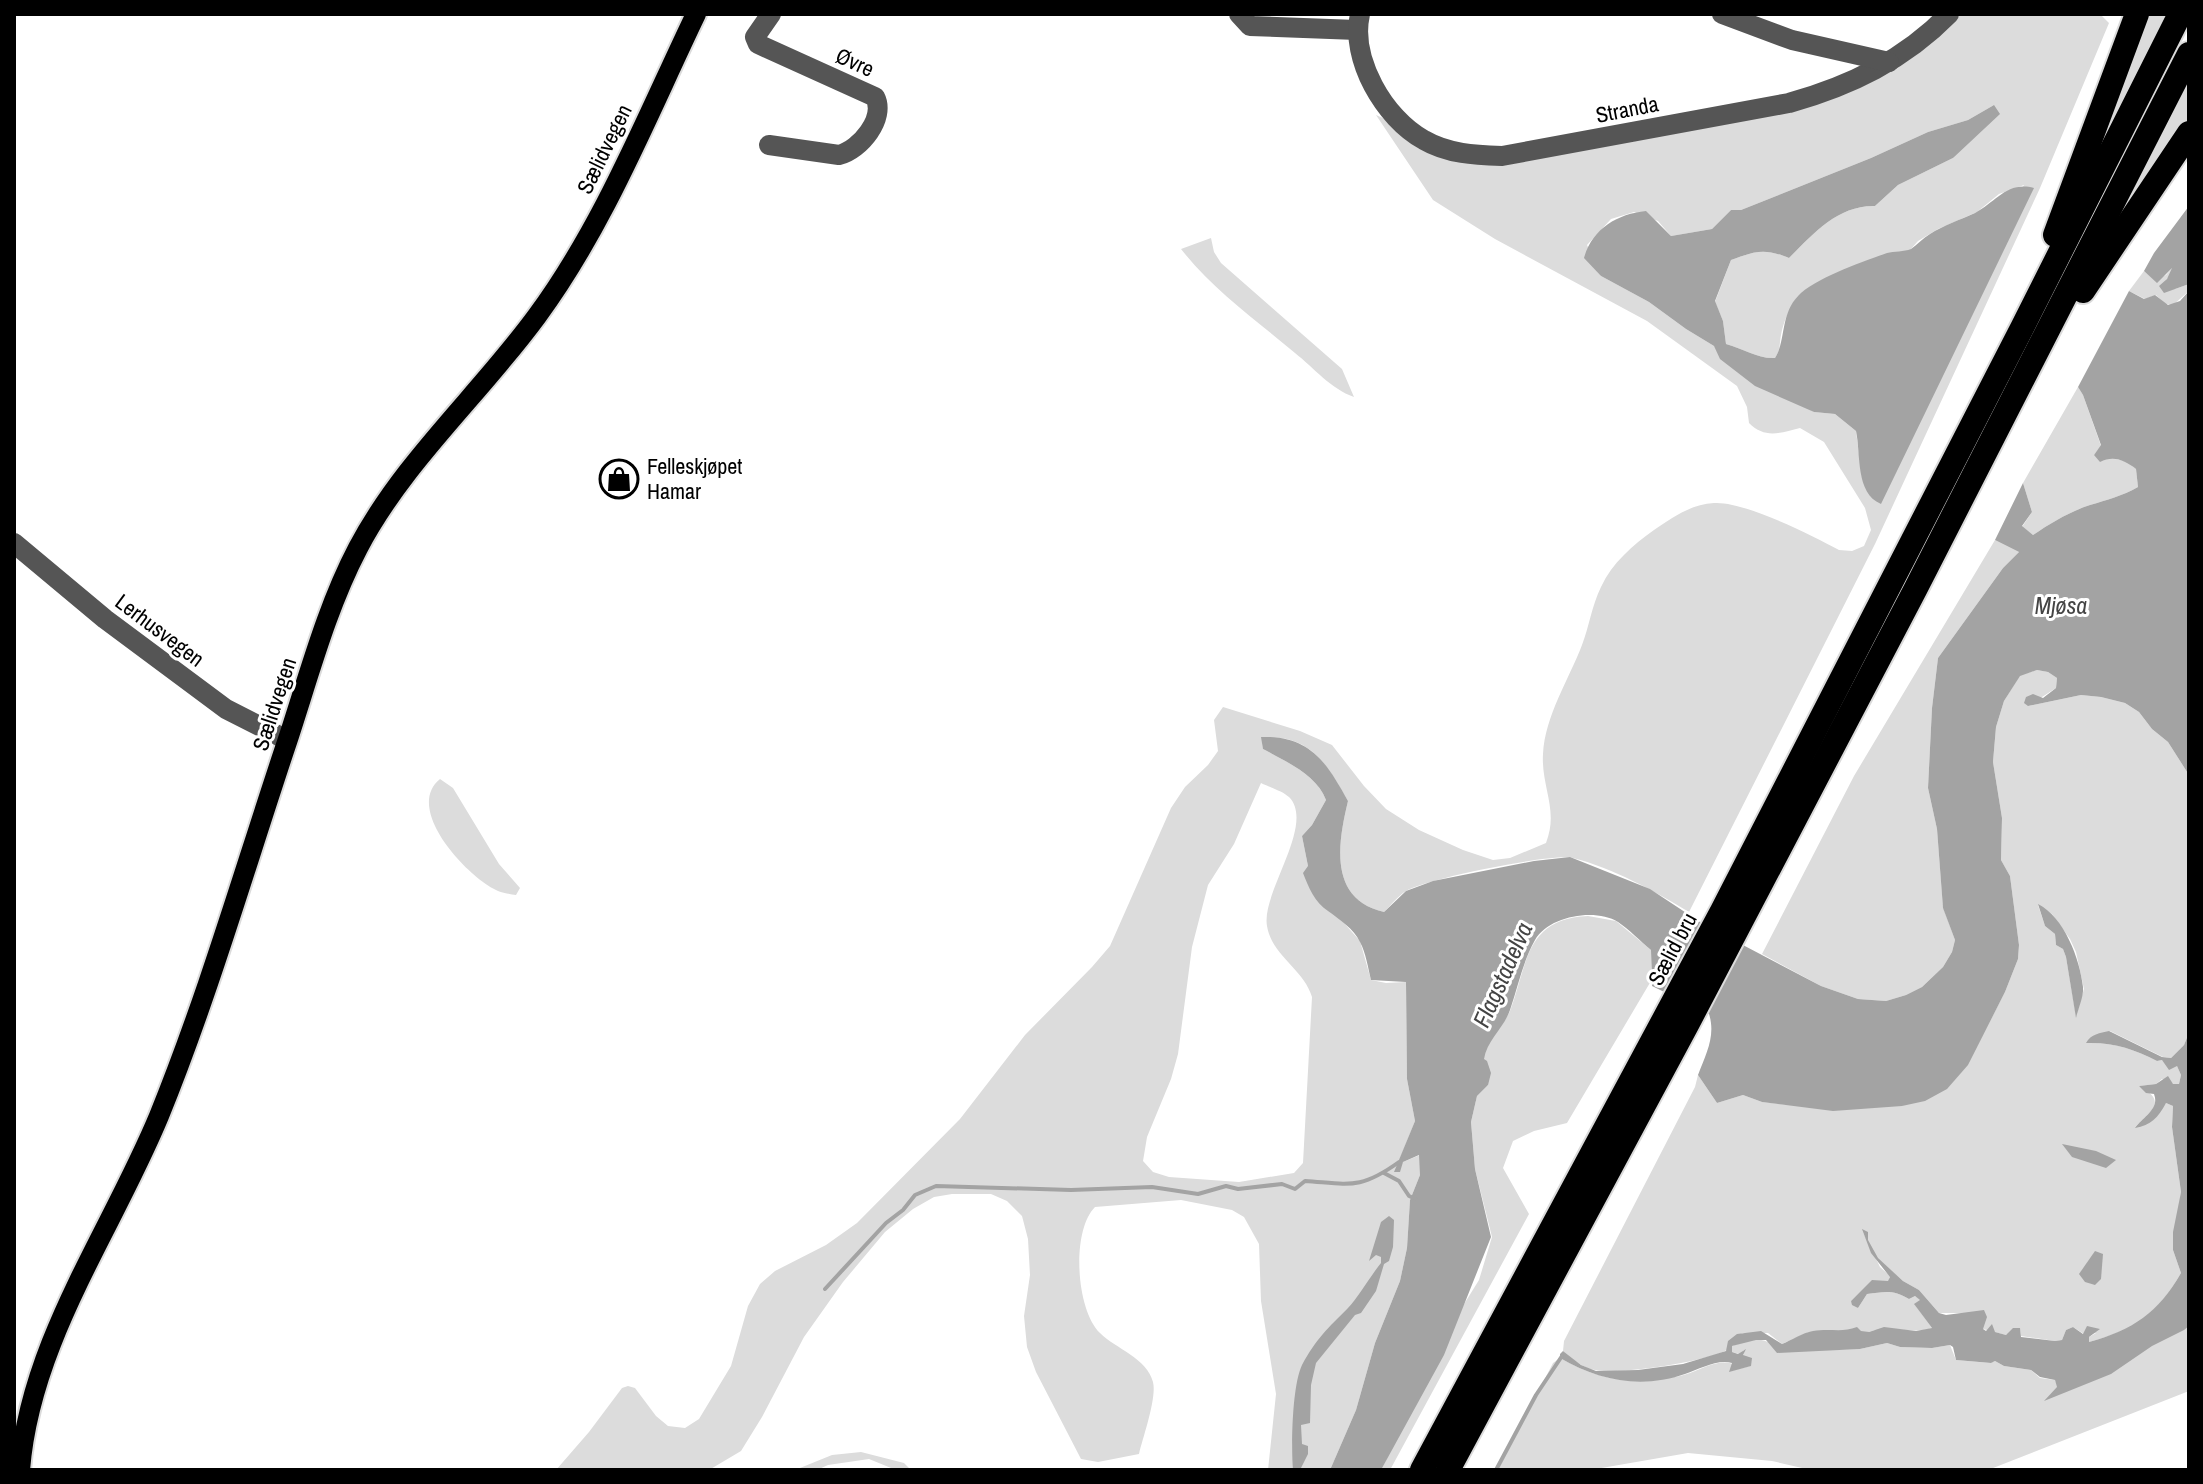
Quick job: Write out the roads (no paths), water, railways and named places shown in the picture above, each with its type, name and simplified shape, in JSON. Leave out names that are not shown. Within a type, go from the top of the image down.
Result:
[{"type":"highway","points":[[2033,334],[2032,293],[2137,14]]},
{"type":"highway","points":[[2033,334],[2180,14]]},
{"type":"highway","points":[[2033,334],[2189,54]]},
{"type":"highway","points":[[2033,334],[2071,307],[2189,133]]},
{"type":"highway","name":"Sælid bru","points":[[1678,1017],[2033,334]]},
{"type":"highway","points":[[1422,1470],[1678,1017]]},
{"type":"highway","points":[[1448,1470],[1678,1017]]},
{"type":"main road","name":"Sælidvegen","points":[[20,1470],[26,1430],[42,1368],[172,1083],[335,601],[358,546],[389,498],[540,312],[593,227],[696,14]]},
{"type":"street","name":"Øvre","points":[[769,145],[839,155],[850,152],[858,147],[879,107],[875,97],[758,44],[755,37],[771,14]]},
{"type":"street","points":[[1239,14],[1250,26],[1358,22]]},
{"type":"street","points":[[1722,14],[1792,40],[1889,62]]},
{"type":"street","name":"Stranda","points":[[1358,22],[1365,66],[1387,107],[1404,124],[1422,140],[1441,148],[1502,156],[1789,103],[1829,92],[1906,53],[1949,14]]},
{"type":"street","name":"Lerhusvegen","points":[[14,543],[105,619],[226,709],[287,740]]},
{"type":"water","points":[[1994,105],[2000,114],[1953,158],[1898,185],[1875,206],[1849,210],[1838,216],[1789,258],[1760,252],[1731,260],[1715,301],[1723,321],[1726,344],[1775,358],[1788,311],[1806,289],[1865,261],[1911,249],[1930,234],[1975,213],[2009,190],[2016,187],[2034,188],[1881,504],[1873,499],[1863,482],[1856,431],[1835,414],[1814,412],[1755,386],[1720,359],[1714,346],[1649,302],[1601,276],[1584,258],[1599,231],[1625,216],[1646,211],[1671,236],[1712,229],[1731,210],[1741,210],[1928,132],[1968,120]]},
{"type":"water","points":[[2189,206],[2189,284],[2164,293],[2159,286],[2172,268],[2157,283],[2144,271]]},
{"type":"water","points":[[2129,291],[2144,299],[2155,295],[2168,305],[2180,301],[2189,291],[2189,775],[2168,742],[2152,729],[2139,712],[2125,703],[2081,695],[2028,706],[2024,703],[2026,697],[2033,694],[2043,698],[2056,688],[2057,678],[2037,670],[2020,676],[2004,701],[1996,727],[1993,762],[2002,818],[2001,860],[2010,876],[2018,959],[1968,1065],[1947,1089],[1925,1101],[1902,1106],[1833,1111],[1762,1102],[1743,1095],[1717,1103],[1698,1075],[1711,1037],[1709,1014],[1652,986],[1651,950],[1618,922],[1597,916],[1561,920],[1542,932],[1527,957],[1507,1016],[1486,1052],[1484,1059],[1491,1073],[1488,1085],[1477,1096],[1471,1122],[1475,1169],[1491,1237],[1444,1355],[1381,1470],[1330,1470],[1356,1410],[1375,1343],[1400,1281],[1407,1248],[1410,1200],[1420,1175],[1419,1155],[1403,1162],[1400,1172],[1394,1172],[1415,1121],[1407,1079],[1406,982],[1371,980],[1357,937],[1323,908],[1312,894],[1303,873],[1308,866],[1302,836],[1326,800],[1308,776],[1263,749],[1261,737],[1278,738],[1305,746],[1332,775],[1348,801],[1340,851],[1345,882],[1353,895],[1366,905],[1384,912],[1406,891],[1433,881],[1570,857],[1650,889],[1703,924],[1821,986],[1858,999],[1886,1001],[1922,987],[1943,967],[1955,940],[1943,908],[1937,829],[1928,788],[1938,658],[2003,568],[2019,552],[1995,540],[2023,483],[2032,512],[2022,526],[2033,535],[2075,511],[2138,487],[2136,469],[2132,466],[2114,459],[2100,462],[2094,455],[2101,445],[2078,387]]},
{"type":"water","points":[[2038,904],[2063,929],[2078,964],[2083,987],[2076,1018],[2066,957],[2063,949],[2056,945],[2055,934],[2045,926]]},
{"type":"water","points":[[2109,1031],[2162,1057],[2171,1058],[2184,1045],[2189,1033],[2189,1326],[2111,1374],[2044,1401],[2057,1387],[2055,1380],[1995,1361],[1956,1360],[1950,1345],[1900,1347],[1887,1343],[1860,1349],[1777,1353],[1766,1340],[1756,1340],[1732,1346],[1732,1352],[1738,1354],[1746,1349],[1743,1355],[1752,1358],[1751,1366],[1729,1372],[1732,1363],[1720,1362],[1669,1379],[1637,1382],[1605,1377],[1560,1358],[1563,1351],[1581,1365],[1596,1371],[1638,1370],[1683,1364],[1726,1351],[1728,1341],[1737,1334],[1761,1331],[1782,1344],[1819,1330],[1857,1327],[1869,1332],[1884,1327],[1916,1331],[1932,1328],[1914,1304],[1920,1300],[1915,1296],[1909,1299],[1893,1292],[1867,1294],[1858,1308],[1852,1305],[1851,1301],[1872,1280],[1888,1281],[1890,1277],[1871,1253],[1862,1229],[1868,1232],[1868,1240],[1878,1258],[1903,1281],[1919,1290],[1939,1313],[1946,1315],[1984,1310],[1987,1317],[1983,1329],[1986,1331],[1992,1324],[1995,1332],[2006,1335],[2013,1328],[2020,1328],[2021,1337],[2055,1341],[2062,1340],[2066,1330],[2073,1327],[2083,1334],[2087,1326],[2100,1329],[2089,1337],[2089,1342],[2119,1332],[2143,1318],[2163,1299],[2181,1273],[2173,1250],[2173,1232],[2181,1192],[2172,1127],[2173,1106],[2166,1103],[2154,1120],[2135,1128],[2155,1104],[2154,1094],[2146,1093],[2139,1086],[2156,1084],[2168,1076],[2173,1084],[2179,1084],[2181,1075],[2177,1066],[2169,1070],[2162,1060],[2157,1061],[2114,1045],[2086,1043],[2093,1036]]},
{"type":"water","points":[[2062,1144],[2096,1151],[2116,1160],[2106,1168],[2072,1157]]},
{"type":"water","points":[[1389,1216],[1394,1220],[1393,1247],[1376,1291],[1361,1313],[1355,1315],[1316,1363],[1311,1385],[1310,1423],[1301,1425],[1302,1444],[1308,1446],[1308,1454],[1300,1470],[1293,1470],[1294,1401],[1302,1365],[1317,1341],[1352,1304],[1381,1263],[1381,1257],[1376,1255],[1369,1261],[1381,1222]]},
{"type":"water","points":[[2095,1251],[2103,1254],[2101,1279],[2095,1285],[2085,1282],[2079,1274]]},
{"type":"waterway","points":[[825,1289],[915,1195],[936,1186],[1071,1190],[1152,1187],[1198,1194],[1226,1186],[1238,1189],[1282,1184],[1295,1189],[1305,1181],[1344,1184],[1364,1181],[1399,1162]]},
{"type":"waterway","points":[[1384,1173],[1399,1181],[1409,1196],[1416,1199]]},
{"type":"waterway","points":[[1496,1470],[1536,1395],[1562,1356]]},
{"type":"place","name":"Felleskjøpet Hamar","points":[[619,479]]},
{"type":"water label","name":"Mjøsa","points":[[2061,606]]},
{"type":"water label","name":"Flagstadelva","points":[[1503,975]]}]
